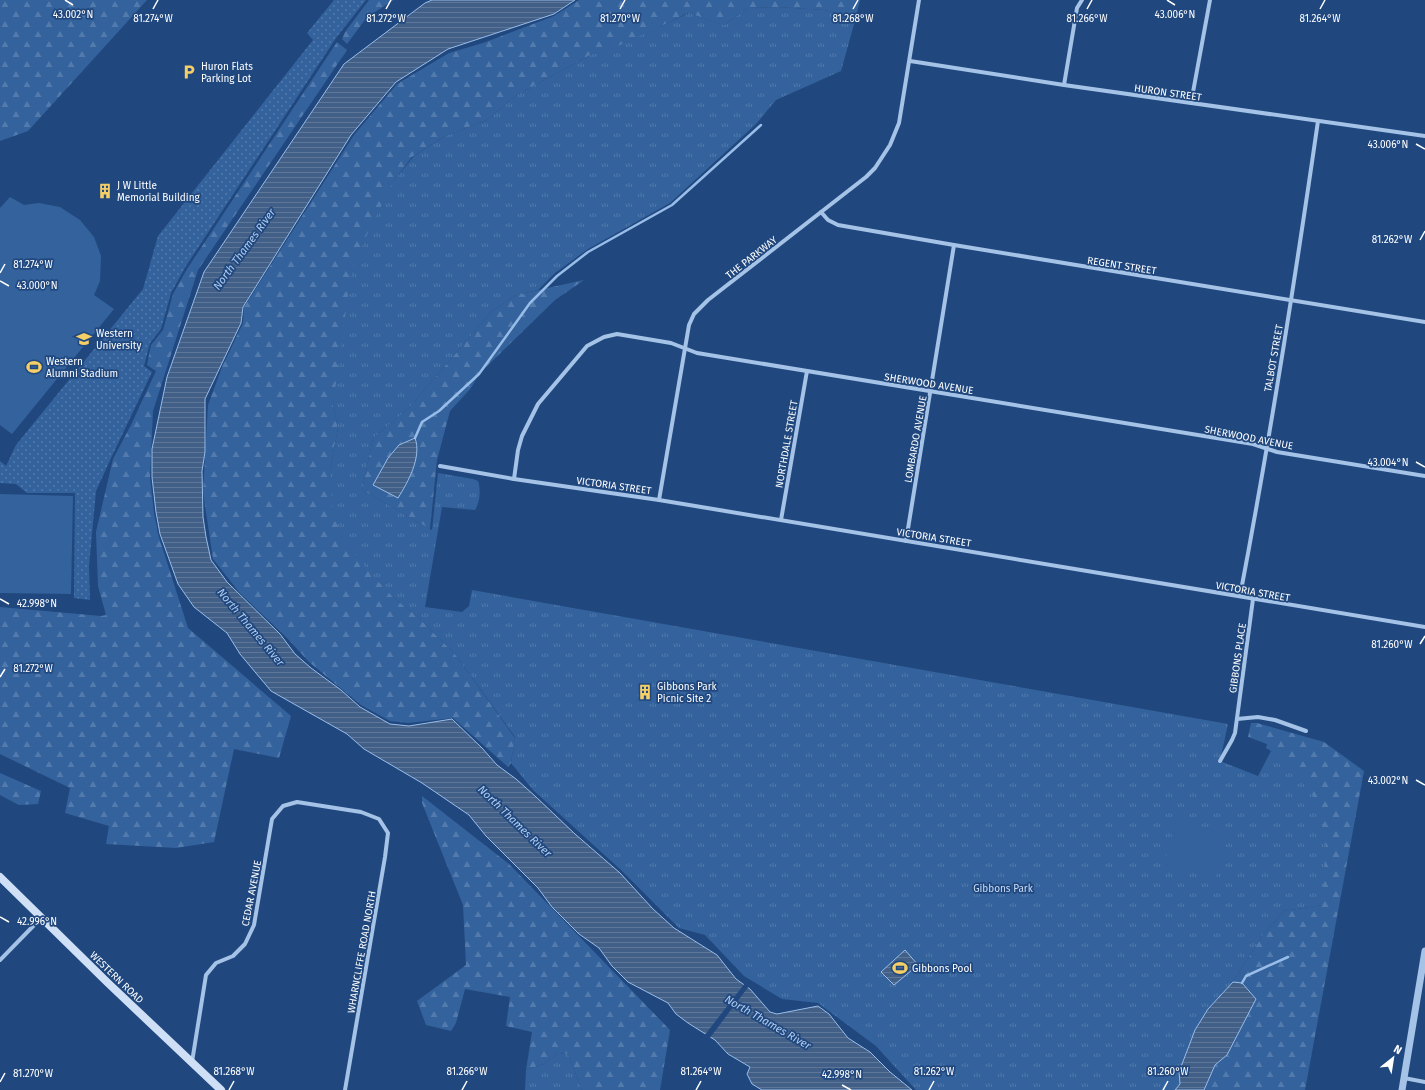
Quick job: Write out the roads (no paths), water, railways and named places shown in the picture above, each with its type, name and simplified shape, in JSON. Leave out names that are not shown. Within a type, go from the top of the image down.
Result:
[{"type":"main road","name":"WESTERN ROAD","points":[[0,877],[108,983],[221,1090]]},
{"type":"street","name":"THE PARKWAY","points":[[659,500],[689,325],[698,310],[708,300],[866,177],[875,168],[890,146],[899,122],[919,0]]},
{"type":"street","points":[[1064,85],[1077,8],[1082,0]]},
{"type":"street","points":[[1192,103],[1210,0]]},
{"type":"street","name":"HURON STREET","points":[[910,60],[1064,85],[1425,136]]},
{"type":"street","name":"TALBOT STREET","points":[[1240,596],[1255,517],[1291,300],[1318,121]]},
{"type":"street","name":"REGENT STREET","points":[[821,212],[828,220],[838,225],[1425,322]]},
{"type":"street","name":"LOMBARDO AVENUE","points":[[906,541],[954,245]]},
{"type":"street","name":"SHERWOOD AVENUE","points":[[514,479],[518,450],[522,436],[538,404],[587,346],[604,337],[617,334],[671,343],[697,353],[1253,444],[1277,452],[1425,476]]},
{"type":"street","name":"NORTHDALE STREET","points":[[781,520],[807,371]]},
{"type":"street","name":"VICTORIA STREET","points":[[440,466],[514,479],[659,500],[1425,627]]},
{"type":"street","name":"GIBBONS PLACE","points":[[1220,761],[1232,740],[1237,718],[1253,599]]},
{"type":"street","points":[[1237,718],[1258,717],[1275,720],[1306,731]]},
{"type":"street","name":"CEDAR AVENUE","points":[[192,1063],[206,975],[216,963],[233,956],[245,944],[254,925],[272,819],[283,806],[297,802],[361,812],[379,819]]},
{"type":"street","name":"WHARNCLIFFE ROAD NORTH","points":[[345,1090],[385,857],[388,833],[379,819]]},
{"type":"street","points":[[0,960],[42,917]]},
{"type":"street","points":[[1402,1090],[1425,951]]},
{"type":"street","points":[[1404,1078],[1425,1082]]},
{"type":"water","name":"North Thames River","points":[[432,0],[575,0],[554,14],[448,49],[396,82],[351,135],[243,307],[241,323],[205,399],[205,452],[202,471],[203,517],[211,560],[227,582],[280,634],[295,654],[360,707],[390,724],[409,726],[452,719],[497,765],[516,779],[575,834],[620,873],[653,909],[674,928],[717,955],[736,979],[750,989],[770,1012],[777,1014],[818,1006],[829,1014],[848,1038],[870,1052],[890,1072],[912,1090],[762,1090],[752,1084],[747,1074],[750,1067],[728,1054],[715,1040],[676,1014],[668,1003],[628,982],[612,966],[599,948],[579,934],[552,907],[538,888],[486,836],[469,815],[422,783],[364,749],[347,734],[271,691],[240,654],[227,633],[194,607],[178,584],[160,534],[152,477],[152,449],[167,377],[204,272],[344,64],[425,3]]},
{"type":"water","points":[[415,438],[417,453],[413,469],[398,498],[373,485],[388,458],[399,445]]},
{"type":"water","name":"Gibbons Pool","points":[[905,950],[918,965],[894,985],[881,972]]},
{"type":"water","points":[[1233,982],[1242,983],[1256,999],[1227,1055],[1215,1065],[1204,1090],[1175,1090],[1180,1084],[1179,1072],[1195,1030],[1208,1009]]},
{"type":"waterway","points":[[415,438],[422,422],[439,411],[479,374],[530,303],[557,276],[588,252],[672,205],[761,125]]},
{"type":"waterway","points":[[1242,983],[1246,976],[1288,957]]},
{"type":"place","name":"Huron Flats Parking Lot","points":[[189,72]]},
{"type":"place","name":"J W Little Memorial Building","points":[[105,191]]},
{"type":"place","name":"Western University","points":[[84,339]]},
{"type":"place","name":"Western Alumni Stadium","points":[[34,367]]},
{"type":"place","name":"Gibbons Park Picnic Site 2","points":[[645,692]]},
{"type":"place","name":"Gibbons Pool","points":[[900,968]]},
{"type":"park label","name":"Gibbons Park","points":[[1003,888]]}]
